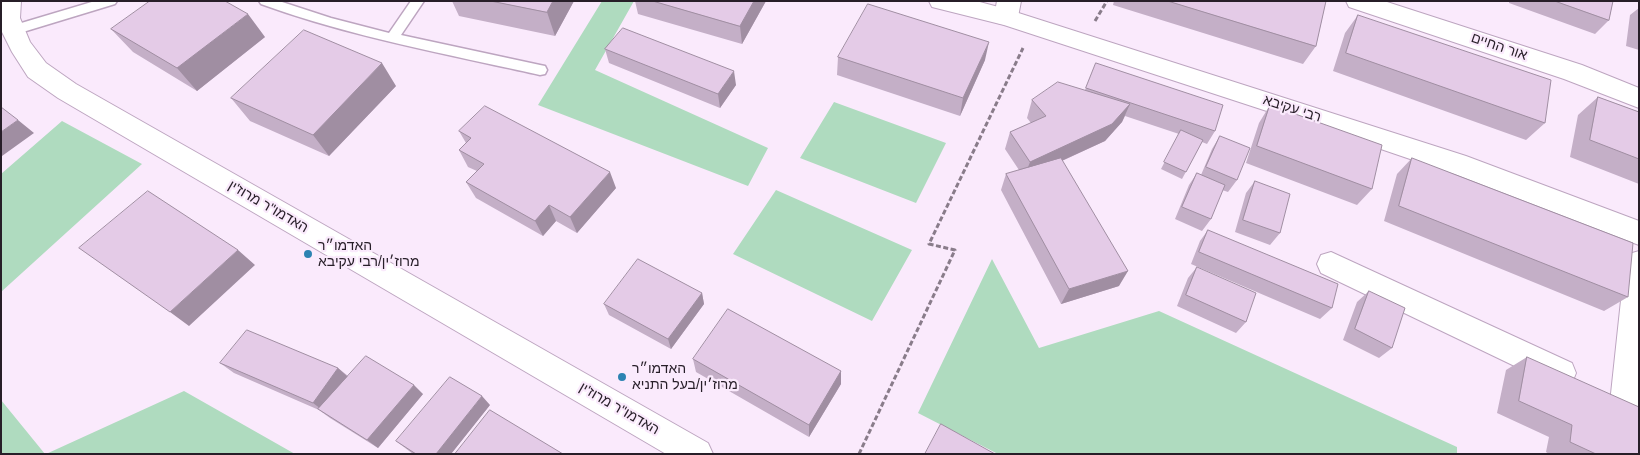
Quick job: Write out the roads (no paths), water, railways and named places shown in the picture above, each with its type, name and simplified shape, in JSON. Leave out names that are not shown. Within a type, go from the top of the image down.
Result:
[{"type":"street","name":"האדמו\"ר מרוז'ין","points":[[9,1],[8,18],[20,46],[37,70],[67,90],[697,454]]},
{"type":"street","name":"רבי עקיבא","points":[[940,1],[1007,9],[1034,26],[1466,167],[1639,233]]},
{"type":"street","name":"אור החיים","points":[[1357,1],[1573,72],[1639,98]]},
{"type":"street","points":[[1331,264],[1611,397],[1639,263]]},
{"type":"lane","points":[[13,30],[111,1]]},
{"type":"lane","points":[[265,1],[301,15],[540,70]]},
{"type":"lane","points":[[393,37],[418,1]]},
{"type":"place","name":"האדמו״ר מרוז׳ין/רבי עקיבא","points":[[308,254]]},
{"type":"place","name":"האדמו״ר מרוז׳ין/בעל התניא","points":[[622,377]]}]
